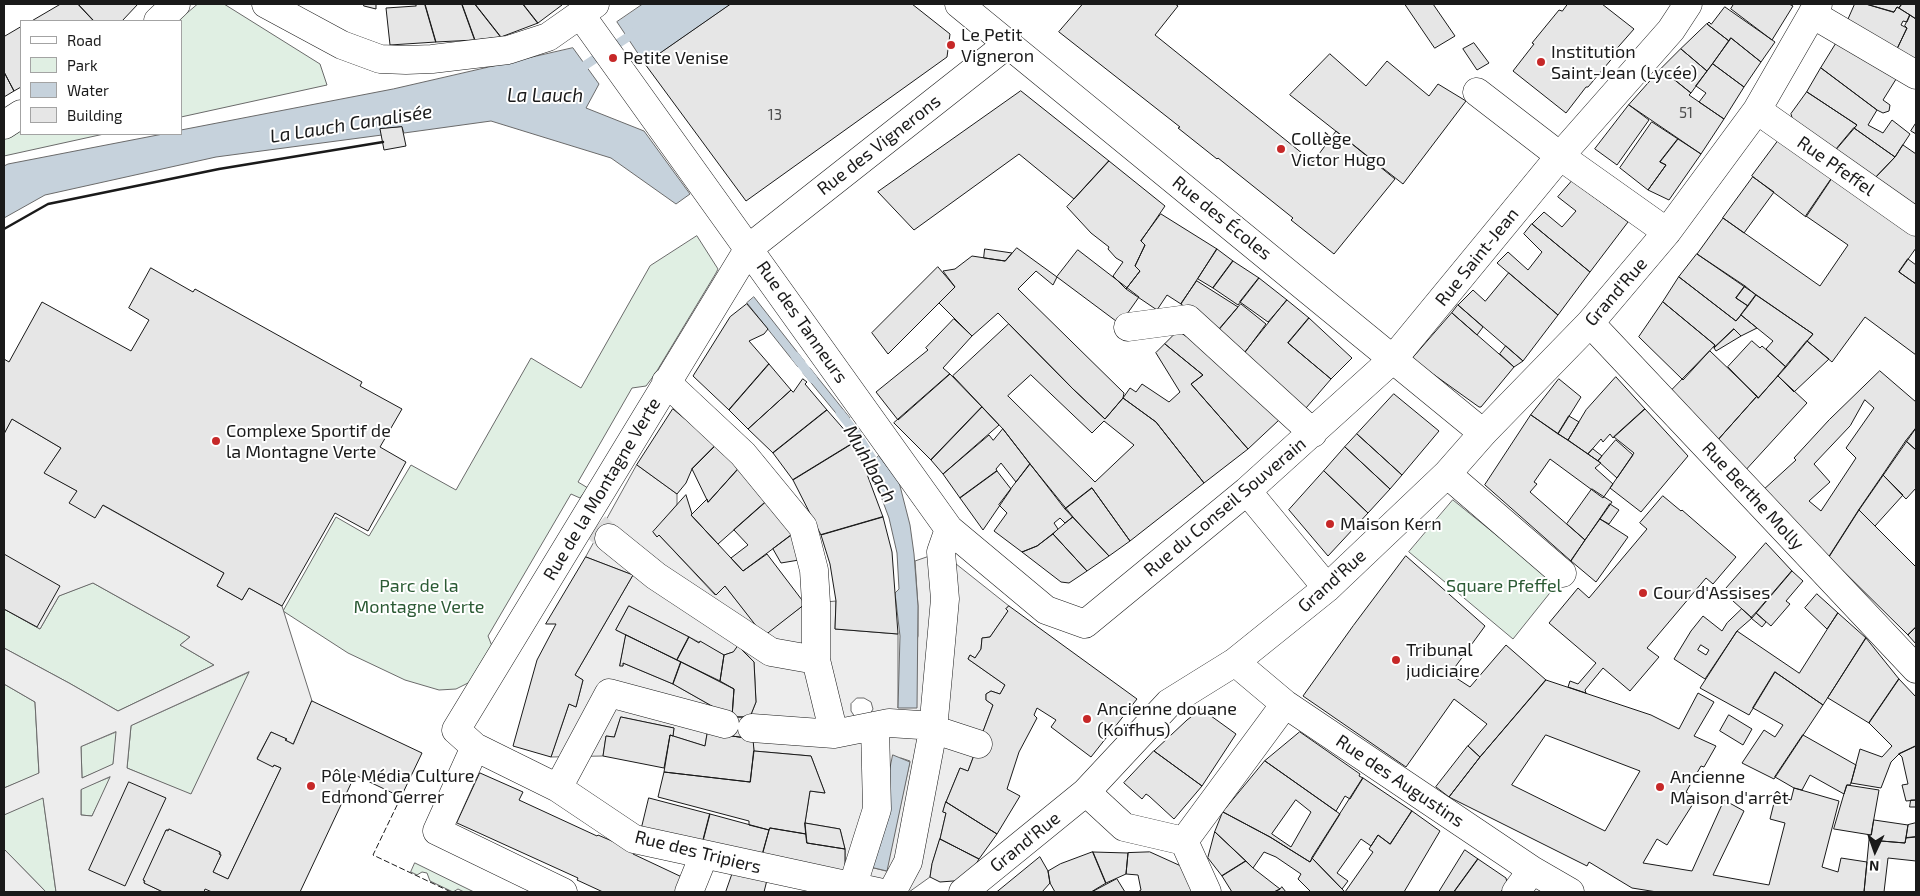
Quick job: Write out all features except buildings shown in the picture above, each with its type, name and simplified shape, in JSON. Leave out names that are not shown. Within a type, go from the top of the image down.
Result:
[{"type":"street","points":[[159,20],[176,4]]},
{"type":"street","points":[[266,4],[342,46],[380,59],[432,59],[508,50],[548,37],[588,15]]},
{"type":"street","name":"Rue des Écoles","points":[[959,4],[1483,433]]},
{"type":"street","name":"Rue Saint-Jean","points":[[1394,359],[1560,156],[1671,30],[1688,4]]},
{"type":"street","points":[[1815,9],[1916,75]]},
{"type":"street","name":"Grand'Rue","points":[[963,892],[1086,792],[1169,703],[1234,662],[1327,588],[1447,474],[1483,433],[1590,323],[1668,232],[1756,110],[1815,9]]},
{"type":"street","name":"Rue des Tanneurs","points":[[588,15],[630,84],[949,529],[1046,610]]},
{"type":"street","name":"Rue des Vignerons","points":[[749,248],[1009,43]]},
{"type":"street","points":[[1477,92],[1560,156],[1668,232]]},
{"type":"street","name":"Rue Pfeffel","points":[[1756,110],[1916,222]]},
{"type":"street","points":[[4,125],[20,115]]},
{"type":"street","name":"Rue de la Montagne Verte","points":[[563,892],[437,832],[466,738],[596,528],[666,382],[749,248]]},
{"type":"street","points":[[1128,327],[1188,319],[1313,433]]},
{"type":"street","name":"Rue Berthe Molly","points":[[1590,323],[1916,669]]},
{"type":"street","name":"Rue du Conseil Souverain","points":[[1046,610],[1085,624],[1247,491],[1394,359]]},
{"type":"street","points":[[666,382],[743,454],[803,527],[814,570],[816,660],[834,734]]},
{"type":"street","points":[[1447,474],[1562,573]]},
{"type":"street","points":[[1247,491],[1327,588]]},
{"type":"street","points":[[596,528],[656,576],[771,652],[816,660]]},
{"type":"street","points":[[892,892],[908,862],[945,599],[940,552],[949,529]]},
{"type":"street","name":"Rue des Augustins","points":[[1234,662],[1285,704],[1532,870],[1570,892]]},
{"type":"street","points":[[558,788],[609,693],[738,726],[834,734],[882,725],[926,727],[978,744]]},
{"type":"street","points":[[1184,841],[1285,704]]},
{"type":"street","points":[[865,890],[877,809],[882,725]]},
{"type":"street","name":"Rue des Tripiers","points":[[466,738],[558,788],[634,839],[865,890]]},
{"type":"street","points":[[1086,792],[1124,827],[1184,841]]},
{"type":"street","points":[[1184,841],[1207,892]]},
{"type":"street","points":[[689,892],[704,855]]},
{"type":"street","points":[[1516,892],[1532,870]]},
{"type":"green space","points":[[198,4],[224,4],[320,64],[327,85],[182,117],[182,20],[179,20]]},
{"type":"green space","points":[[20,125],[20,135],[99,135],[4,156],[4,135]]},
{"type":"green space","name":"Parc de la Montagne Verte","points":[[697,236],[718,269],[716,273],[655,374],[646,386],[632,388],[578,482],[588,488],[580,498],[571,494],[488,636],[492,646],[470,682],[456,689],[439,690],[405,680],[348,653],[283,611],[336,517],[369,536],[411,465],[456,490],[531,358],[581,388],[650,266]]},
{"type":"green space","name":"Square Pfeffel","points":[[1453,500],[1557,584],[1513,639],[1409,552]]},
{"type":"green space","points":[[93,583],[190,637],[180,645],[214,665],[118,711],[4,648],[4,609],[40,629],[59,596]]},
{"type":"green space","points":[[250,672],[191,795],[127,768],[131,726]]},
{"type":"green space","points":[[4,684],[35,702],[39,774],[4,788]]},
{"type":"green space","points":[[117,732],[113,765],[82,778],[81,747]]},
{"type":"green space","points":[[111,777],[92,816],[81,815],[81,789]]},
{"type":"green space","points":[[43,797],[56,892],[46,892],[4,849],[4,815]]},
{"type":"green space","points":[[415,863],[474,892],[464,892],[458,889],[453,892],[430,881],[427,873],[422,872],[417,875],[411,872]]},
{"type":"shaded area","points":[[12,419],[61,448],[45,473],[224,573],[217,586],[242,600],[249,588],[282,606],[312,701],[293,744],[271,732],[257,758],[281,768],[228,879],[213,872],[221,855],[220,852],[169,829],[166,830],[144,880],[144,883],[163,892],[56,892],[43,798],[4,815],[4,788],[39,773],[35,702],[4,684],[4,648],[118,711],[214,665],[180,645],[190,637],[93,583],[59,596],[40,629],[4,609],[4,434]],"holes":[[[249,672],[191,794],[127,768],[131,726]],[[116,732],[113,764],[82,778],[81,747]],[[110,777],[92,816],[81,815],[81,790]]]},
{"type":"shaded area","points":[[637,465],[677,494],[677,505],[654,533],[657,537],[659,535],[715,595],[725,586],[764,635],[805,604],[836,601],[835,629],[898,634],[898,708],[918,636],[915,561],[941,552],[1009,606],[1006,609],[1008,611],[990,637],[982,638],[981,649],[975,658],[970,655],[968,659],[1005,685],[1000,694],[991,691],[986,694],[986,700],[993,705],[968,771],[960,768],[946,802],[943,812],[946,813],[930,877],[909,892],[857,892],[845,876],[845,849],[840,829],[805,823],[810,791],[825,793],[811,756],[754,751],[750,717],[756,702],[754,662],[739,646],[733,652],[724,655],[629,606],[616,630],[626,635],[620,665],[623,666],[623,663],[673,684],[726,714],[725,733],[707,734],[705,746],[673,736],[674,728],[621,717],[614,737],[606,736],[603,756],[551,757],[569,704],[576,707],[583,680],[575,675],[633,575],[586,557]],"holes":[[[857,698],[864,698],[871,702],[873,709],[869,716],[855,717],[851,711],[851,704]],[[901,758],[910,761],[886,871],[870,867]]]},
{"type":"shaded area","points":[[4,849],[46,892],[4,892]]},
{"type":"water","points":[[643,4],[731,4],[645,64],[617,22]]},
{"type":"water","name":"La Lauch","points":[[573,48],[599,84],[586,108],[644,131],[690,194],[676,204],[611,158],[491,121],[404,133],[402,127],[380,129],[382,135],[216,157],[45,195],[4,218],[4,166],[8,164],[158,135],[182,135],[182,130],[393,89]]},
{"type":"water","points":[[754,297],[805,362],[798,367],[747,303]]},
{"type":"water","points":[[810,368],[850,418],[844,423],[803,373]]},
{"type":"water","points":[[879,456],[899,482],[910,525],[918,606],[917,708],[898,708],[900,636],[895,593],[899,589],[897,553],[889,518],[869,464]]},
{"type":"water","points":[[893,755],[910,762],[887,871],[870,867]]},
{"type":"waterway","name":"La Lauch Canalisée","points":[[575,72],[637,31]]},
{"type":"waterway","name":"Muhlbach","points":[[795,356],[813,379]]},
{"type":"waterway","name":"Muhlbach","points":[[840,413],[856,433],[879,470]]},
{"type":"tunnel","points":[[596,527],[609,538]]},
{"type":"fence","points":[[401,797],[373,855],[451,892]]},
{"type":"wall","points":[[4,229],[48,204],[219,169],[383,142]]},
{"type":"place","name":"Le Petit Vigneron","points":[[951,45]]},
{"type":"place","name":"Petite Venise","points":[[613,58]]},
{"type":"place","name":"Institution Saint-Jean (Lycée)","points":[[1541,62]]},
{"type":"place","name":"Collège Victor Hugo","points":[[1281,149]]},
{"type":"place","name":"Complexe Sportif de la Montagne Verte","points":[[216,441]]},
{"type":"place","name":"Maison Kern","points":[[1330,524]]},
{"type":"place","name":"Cour d'Assises","points":[[1643,593]]},
{"type":"place","name":"Tribunal judiciaire","points":[[1396,660]]},
{"type":"place","name":"Ancienne douane (Koïfhus)","points":[[1087,719]]},
{"type":"place","name":"Pôle Média Culture Edmond Gerrer","points":[[311,786]]},
{"type":"place","name":"Ancienne Maison d'arrêt","points":[[1660,787]]}]
